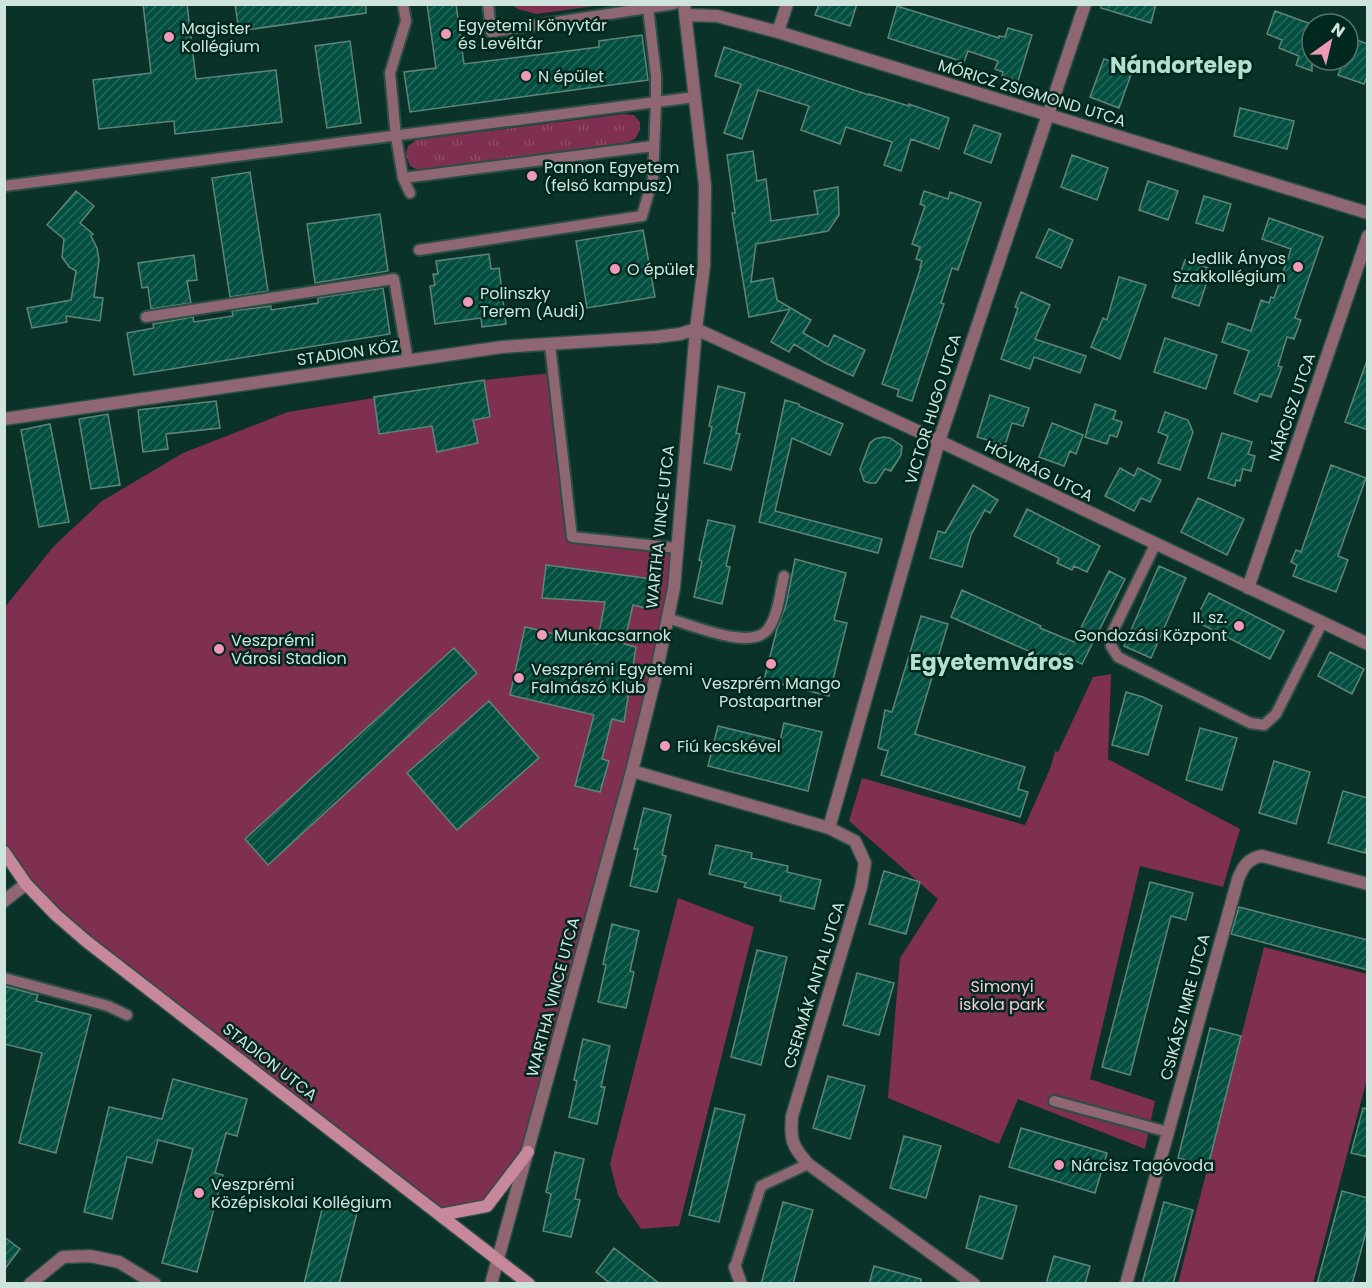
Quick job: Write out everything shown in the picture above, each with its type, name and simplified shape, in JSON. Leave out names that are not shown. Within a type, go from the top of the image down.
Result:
[{"type":"street","points":[[778,32],[786,4]]},
{"type":"street","name":"VICTOR HUGO UTCA","points":[[829,828],[939,441],[1085,4]]},
{"type":"street","name":"MÓRICZ ZSIGMOND UTCA","points":[[685,10],[778,32],[1368,213]]},
{"type":"street","name":"WARTHA VINCE UTCA","points":[[491,1284],[632,771],[674,588],[696,329],[704,266],[705,186],[685,10]]},
{"type":"street","name":"NÁRCISZ UTCA","points":[[1248,588],[1368,236]]},
{"type":"street","name":"STADION KÖZ","points":[[4,419],[502,347],[680,334],[696,329]]},
{"type":"street","name":"HÓVIRÁG UTCA","points":[[696,329],[1368,644]]},
{"type":"street","name":"CSERMÁK ANTAL UTCA","points":[[632,771],[829,828],[855,841],[865,863],[861,887],[792,1116],[791,1137],[798,1153],[808,1164],[974,1284]]},
{"type":"street","name":"STADION UTCA","points":[[4,852],[26,884],[56,915],[86,941],[529,1284]]},
{"type":"street","name":"CSIKÁSZ IMRE UTCA","points":[[1126,1284],[1238,879],[1245,864],[1254,857],[1262,856],[1368,884]]},
{"type":"street","points":[[4,901],[26,884]]},
{"type":"street","points":[[440,1215],[487,1206],[528,1152]]},
{"type":"street","points":[[30,1284],[63,1257],[90,1256],[119,1262],[154,1284]]},
{"type":"street","points":[[735,1267],[741,1284]]},
{"type":"lane","points":[[403,4],[406,21],[390,73],[396,137],[403,178],[410,193]]},
{"type":"lane","points":[[488,4],[491,32],[674,4]]},
{"type":"lane","points":[[419,250],[642,216],[653,178],[656,102],[656,76],[648,8]]},
{"type":"lane","points":[[4,186],[695,98]]},
{"type":"lane","points":[[403,178],[653,146]]},
{"type":"lane","points":[[146,317],[394,279],[408,361]]},
{"type":"lane","points":[[550,345],[572,537],[677,548]]},
{"type":"lane","points":[[1155,545],[1113,631],[1111,646],[1118,657],[1250,723],[1264,725],[1276,714],[1322,623]]},
{"type":"lane","points":[[667,618],[740,639],[758,637],[768,630],[774,617],[784,576]]},
{"type":"lane","points":[[4,978],[108,1006],[127,1015]]},
{"type":"lane","points":[[1054,1101],[1168,1132]]},
{"type":"lane","points":[[735,1267],[761,1186],[808,1164]]},
{"type":"green space","points":[[512,5],[602,5],[536,14]]},
{"type":"green space","points":[[624,114],[634,115],[640,122],[640,130],[635,139],[628,142],[421,171],[410,166],[406,154],[408,146],[416,140]]},
{"type":"green space","points":[[552,373],[572,537],[678,547],[674,588],[528,1152],[487,1206],[440,1215],[86,941],[5,852],[5,607],[54,546],[102,501],[183,453],[288,412],[484,380]]},
{"type":"green space","name":"Simonyi iskola park","points":[[1111,674],[1108,759],[1240,829],[1223,887],[1140,866],[1090,1079],[1155,1101],[1145,1149],[1018,1099],[999,1144],[888,1098],[900,958],[938,899],[849,821],[862,778],[1025,825],[1050,769],[1055,751],[1058,752],[1093,677]]},
{"type":"green space","points":[[678,898],[754,927],[679,1226],[641,1229],[618,1195],[610,1164]]},
{"type":"green space","points":[[1264,947],[1367,974],[1367,1079],[1313,1283],[1178,1283]]},
{"type":"building","name":"Magister Kollégium","points":[[143,4],[187,4],[196,79],[276,70],[282,122],[175,134],[174,121],[99,129],[93,80],[151,73]]},
{"type":"building","points":[[235,4],[366,4],[366,13],[239,31]]},
{"type":"building","name":"N épület","points":[[427,4],[456,4],[464,64],[599,47],[599,41],[642,35],[648,80],[410,112],[404,72],[436,68]]},
{"type":"building","points":[[819,4],[857,4],[850,26],[815,15]]},
{"type":"building","points":[[1101,4],[1156,4],[1151,23],[1101,8]]},
{"type":"building","points":[[897,6],[999,38],[999,36],[1005,37],[1008,28],[1032,35],[1018,81],[1002,76],[1003,72],[995,69],[998,61],[968,51],[964,62],[888,38]]},
{"type":"building","points":[[1275,11],[1300,20],[1300,66],[1296,65],[1299,56],[1279,48],[1282,40],[1267,34]]},
{"type":"building","points":[[350,41],[361,123],[327,128],[315,46]]},
{"type":"building","points":[[1360,41],[1368,44],[1368,74],[1364,84],[1338,75],[1339,72],[1360,72]]},
{"type":"building","points":[[724,47],[869,95],[909,106],[909,104],[949,118],[939,149],[911,139],[901,171],[884,165],[892,142],[846,127],[840,144],[801,130],[809,106],[758,90],[742,139],[724,133],[741,84],[715,76]]},
{"type":"building","points":[[1104,59],[1133,69],[1119,108],[1090,97]]},
{"type":"building","points":[[1240,108],[1294,121],[1287,149],[1234,136]]},
{"type":"building","points":[[974,125],[1001,134],[991,163],[964,153]]},
{"type":"building","points":[[753,151],[757,181],[766,179],[771,221],[818,214],[814,191],[838,187],[839,215],[828,231],[756,244],[751,282],[773,278],[777,300],[811,320],[803,333],[828,347],[834,335],[865,350],[853,376],[825,363],[794,344],[789,352],[771,342],[790,309],[749,317],[732,213],[735,213],[727,155]]},
{"type":"building","points":[[1072,155],[1108,168],[1097,200],[1061,187]]},
{"type":"building","points":[[250,172],[268,291],[230,297],[212,178]]},
{"type":"building","points":[[1148,181],[1178,191],[1168,220],[1139,210]]},
{"type":"building","points":[[76,191],[94,206],[80,223],[93,234],[91,236],[97,248],[99,260],[94,297],[103,298],[100,321],[66,316],[67,322],[32,328],[27,308],[71,300],[76,271],[69,267],[62,257],[64,239],[47,225]]},
{"type":"building","points":[[924,191],[948,199],[950,192],[981,203],[958,270],[952,268],[941,303],[944,304],[912,401],[897,396],[899,390],[882,384],[921,267],[922,261],[916,259],[920,247],[912,244],[925,206],[920,204]]},
{"type":"building","points":[[1204,196],[1231,204],[1223,231],[1196,223]]},
{"type":"building","points":[[380,214],[388,271],[315,283],[307,224]]},
{"type":"building","points":[[1269,218],[1323,237],[1295,318],[1301,320],[1294,339],[1287,337],[1278,366],[1282,367],[1271,397],[1260,394],[1257,402],[1234,393],[1249,351],[1222,342],[1228,323],[1251,331],[1261,300],[1269,303],[1271,297],[1274,298],[1291,249],[1262,239]]},
{"type":"building","points":[[1049,229],[1073,240],[1061,268],[1036,257]]},
{"type":"building","name":"O épület","points":[[643,230],[655,297],[587,308],[576,241]]},
{"type":"building","name":"Polinszky Terem (Audi)","points":[[489,254],[491,269],[499,268],[506,324],[482,327],[481,318],[435,324],[430,286],[435,285],[433,274],[438,274],[436,261]]},
{"type":"building","points":[[194,255],[197,280],[187,281],[191,303],[151,309],[148,287],[142,288],[138,263]]},
{"type":"building","points":[[1185,260],[1211,269],[1199,306],[1172,297]]},
{"type":"building","points":[[1119,277],[1146,285],[1120,359],[1091,347],[1103,318],[1107,320]]},
{"type":"building","points":[[383,288],[390,334],[134,375],[127,333],[154,328],[153,324],[193,317],[194,322],[233,316],[232,311],[271,306],[271,310],[318,303],[318,298]]},
{"type":"building","points":[[1021,292],[1050,305],[1035,339],[1086,356],[1080,373],[1034,357],[1030,369],[1001,359]]},
{"type":"building","points":[[1165,338],[1217,355],[1206,389],[1154,372]]},
{"type":"building","points":[[1366,363],[1368,364],[1368,430],[1345,422]]},
{"type":"building","points":[[484,380],[490,417],[473,420],[478,443],[437,452],[432,426],[379,434],[374,397]]},
{"type":"building","points":[[718,386],[745,393],[736,433],[740,434],[731,470],[704,463]]},
{"type":"building","points":[[990,395],[1029,408],[1023,426],[1012,423],[1005,445],[977,437]]},
{"type":"building","points":[[785,400],[843,424],[830,455],[792,438],[775,511],[882,539],[878,553],[759,522]]},
{"type":"building","points":[[216,401],[220,428],[166,434],[168,449],[143,452],[138,410]]},
{"type":"building","points":[[1095,404],[1116,411],[1113,419],[1122,422],[1117,437],[1110,435],[1107,444],[1085,437]]},
{"type":"building","points":[[1165,412],[1188,420],[1193,432],[1180,470],[1158,463],[1168,436],[1158,432]]},
{"type":"building","points":[[108,414],[120,485],[91,489],[79,419]]},
{"type":"building","points":[[1052,423],[1083,435],[1076,454],[1070,451],[1064,466],[1039,457]]},
{"type":"building","points":[[50,424],[69,522],[39,527],[21,430]]},
{"type":"building","points":[[1222,433],[1252,442],[1248,454],[1255,456],[1251,471],[1243,469],[1240,481],[1236,480],[1235,486],[1208,478]]},
{"type":"building","points":[[883,437],[890,438],[902,446],[901,455],[891,471],[885,469],[876,483],[869,483],[864,481],[860,469],[870,443]]},
{"type":"building","points":[[1331,465],[1366,478],[1338,556],[1348,560],[1336,592],[1293,576],[1297,565],[1291,562],[1296,550],[1301,552]]},
{"type":"building","points":[[1120,468],[1134,476],[1138,468],[1161,480],[1150,502],[1141,498],[1134,511],[1105,496]]},
{"type":"building","points":[[973,485],[998,500],[990,513],[985,510],[971,535],[962,567],[930,558],[938,531],[945,533]]},
{"type":"building","points":[[1198,498],[1244,519],[1227,555],[1181,532]]},
{"type":"building","points":[[1027,509],[1100,546],[1087,572],[1074,566],[1072,570],[1057,563],[1059,558],[1014,536]]},
{"type":"building","points":[[708,520],[735,526],[726,566],[730,567],[722,604],[694,597]]},
{"type":"building","points":[[795,559],[846,573],[834,620],[847,623],[829,696],[764,680],[777,629],[786,605]]},
{"type":"building","name":"Munkacsarnok","points":[[546,565],[652,579],[646,608],[633,605],[624,644],[636,647],[624,722],[612,719],[602,759],[609,761],[600,792],[575,786],[594,715],[510,695],[525,627],[597,644],[605,602],[542,598]]},
{"type":"building","points":[[1159,566],[1186,578],[1151,658],[1124,646]]},
{"type":"building","points":[[1109,571],[1125,579],[1082,664],[1060,653],[1056,663],[951,617],[962,590],[1074,642]]},
{"type":"building","name":"II. sz. Gondozási Központ","points":[[1209,593],[1284,631],[1270,659],[1195,621]]},
{"type":"building","points":[[921,616],[948,624],[915,734],[1025,767],[1018,789],[1028,792],[1020,817],[881,775],[888,751],[878,748],[885,710],[892,712]]},
{"type":"building","points":[[454,648],[477,673],[268,865],[245,839]]},
{"type":"building","points":[[1330,652],[1364,669],[1352,694],[1318,676]]},
{"type":"building","points":[[1126,692],[1162,706],[1148,755],[1112,745]]},
{"type":"building","points":[[489,701],[539,758],[457,830],[407,773]]},
{"type":"building","points":[[784,723],[822,732],[808,791],[708,766],[718,726],[780,741]]},
{"type":"building","points":[[1200,728],[1237,738],[1222,790],[1186,780]]},
{"type":"building","points":[[1274,761],[1310,772],[1296,824],[1259,813]]},
{"type":"building","points":[[1343,791],[1368,798],[1368,843],[1365,853],[1328,843]]},
{"type":"building","points":[[644,808],[671,815],[662,855],[666,856],[657,892],[630,886],[638,849],[634,849]]},
{"type":"building","points":[[716,845],[752,853],[751,858],[788,866],[787,872],[821,880],[814,909],[780,901],[781,896],[744,887],[746,883],[709,874]]},
{"type":"building","points":[[884,871],[920,882],[906,934],[869,924]]},
{"type":"building","points":[[1150,882],[1193,893],[1186,920],[1171,916],[1130,1075],[1102,1067]]},
{"type":"building","points":[[1239,907],[1368,940],[1368,970],[1231,934]]},
{"type":"building","points":[[612,924],[639,931],[630,971],[634,972],[626,1008],[598,1002]]},
{"type":"building","points":[[757,950],[787,957],[761,1065],[731,1057]]},
{"type":"building","points":[[857,973],[894,983],[879,1035],[843,1025]]},
{"type":"building","points":[[4,986],[38,995],[36,1001],[91,1015],[56,1153],[19,1143],[42,1053],[4,1044]]},
{"type":"building","points":[[1210,1028],[1241,1036],[1208,1166],[1178,1158]]},
{"type":"building","points":[[583,1039],[610,1046],[601,1087],[605,1087],[597,1124],[569,1117]]},
{"type":"building","points":[[828,1076],[865,1086],[850,1139],[813,1128]]},
{"type":"building","name":"Veszprémi Középiskolai Kollégium","points":[[173,1079],[247,1099],[237,1136],[226,1133],[215,1173],[223,1175],[197,1272],[162,1263],[193,1149],[158,1140],[152,1163],[127,1157],[112,1219],[84,1212],[109,1107],[162,1119]]},
{"type":"building","points":[[715,1108],[745,1115],[719,1222],[689,1215]]},
{"type":"building","points":[[1363,1108],[1368,1109],[1368,1157],[1351,1153]]},
{"type":"building","points":[[1021,1128],[1107,1153],[1095,1193],[1009,1167]]},
{"type":"building","points":[[904,1136],[941,1146],[926,1198],[890,1188]]},
{"type":"building","points":[[555,1152],[584,1159],[575,1199],[580,1200],[571,1237],[543,1231],[551,1194],[546,1192]]},
{"type":"building","points":[[1342,1191],[1368,1198],[1368,1225],[1352,1284],[1317,1284]]},
{"type":"building","points":[[980,1196],[1017,1206],[1002,1259],[966,1248]]},
{"type":"building","points":[[324,1201],[358,1209],[339,1284],[304,1284]]},
{"type":"building","points":[[783,1202],[813,1210],[793,1284],[761,1284]]},
{"type":"building","points":[[1164,1202],[1193,1210],[1173,1284],[1142,1284]]},
{"type":"building","points":[[4,1237],[20,1249],[4,1270]]},
{"type":"building","points":[[614,1248],[660,1284],[611,1284],[596,1272]]},
{"type":"building","points":[[1054,1256],[1090,1266],[1085,1284],[1046,1284]]},
{"type":"building","points":[[874,1266],[921,1279],[921,1284],[869,1284]]},
{"type":"place","name":"Egyetemi Könyvtár és Levéltár","points":[[446,34]]},
{"type":"place","name":"Magister Kollégium","points":[[169,37]]},
{"type":"place","name":"N épület","points":[[526,76]]},
{"type":"place","name":"Pannon Egyetem (felső kampusz)","points":[[532,176]]},
{"type":"place","name":"Jedlik Ányos Szakkollégium","points":[[1298,267]]},
{"type":"place","name":"O épület","points":[[615,269]]},
{"type":"place","name":"Polinszky Terem (Audi)","points":[[468,302]]},
{"type":"place","name":"II. sz. Gondozási Központ","points":[[1239,626]]},
{"type":"place","name":"Munkacsarnok","points":[[542,635]]},
{"type":"place","name":"Veszprémi Városi Stadion","points":[[219,649]]},
{"type":"place","name":"Veszprém Mango Postapartner","points":[[771,664]]},
{"type":"place","name":"Veszprémi Egyetemi Falmászó Klub","points":[[519,678]]},
{"type":"place","name":"Fiú kecskével","points":[[665,746]]},
{"type":"place","name":"Nárcisz Tagóvoda","points":[[1059,1165]]},
{"type":"place","name":"Veszprémi Középiskolai Kollégium","points":[[199,1193]]},
{"type":"district","name":"Nándortelep","points":[[1181,65]]},
{"type":"district","name":"Egyetemváros","points":[[992,662]]}]
